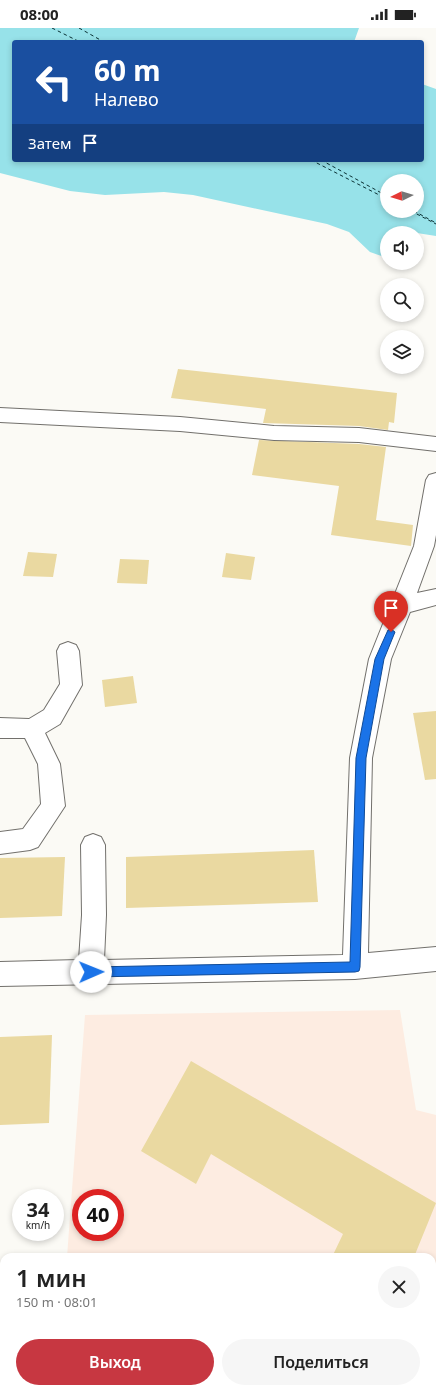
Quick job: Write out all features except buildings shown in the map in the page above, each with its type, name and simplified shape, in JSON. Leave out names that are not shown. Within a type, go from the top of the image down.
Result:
[{"type":"street","points":[[0,415],[180,424],[274,432],[359,435],[436,444]]},
{"type":"street","points":[[355,967],[361,758],[380,659],[424,546],[436,480]]},
{"type":"street","points":[[402,605],[436,597]]},
{"type":"street","points":[[0,728],[32,729],[52,717],[71,685],[68,651]]},
{"type":"street","points":[[0,843],[30,839],[53,806],[49,764],[32,729]]},
{"type":"street","points":[[91,972],[94,915],[93,846]]},
{"type":"street","points":[[0,974],[355,967],[436,960]]},
{"type":"shaded area","points":[[400,1010],[416,1110],[436,1115],[436,1253],[67,1253],[72,1190],[72,1241],[124,1241],[124,1189],[72,1189],[85,1015]]},
{"type":"water","points":[[0,28],[359,28],[355,40],[12,40],[12,162],[424,162],[424,85],[436,89],[436,236],[424,234],[424,226],[380,226],[380,256],[370,252],[349,232],[327,224],[193,195],[164,192],[105,195],[70,191],[0,173]]},
{"type":"ferry route","points":[[52,28],[76,40]]},
{"type":"ferry route","points":[[79,28],[100,40]]},
{"type":"ferry route","points":[[315,162],[380,195]]},
{"type":"ferry route","points":[[325,162],[380,192]]},
{"type":"ferry route","points":[[424,216],[436,223]]},
{"type":"ferry route","points":[[424,218],[436,224]]},
{"type":"route","points":[[91,972],[355,967],[361,758],[380,659],[391,632]]}]
